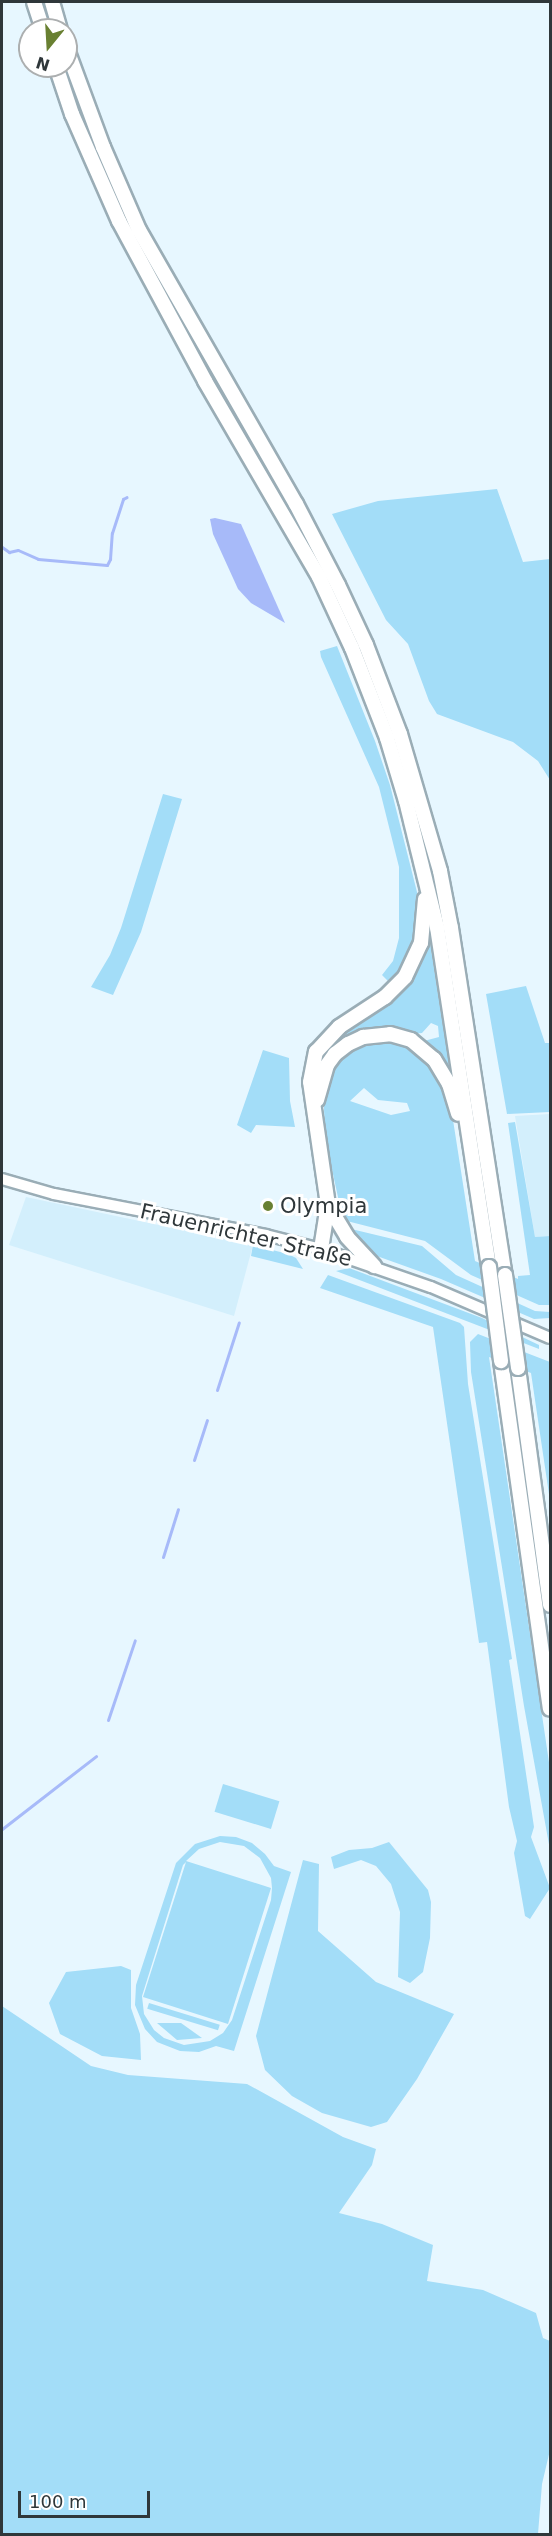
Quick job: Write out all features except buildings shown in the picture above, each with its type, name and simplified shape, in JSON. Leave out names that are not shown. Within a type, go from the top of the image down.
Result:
[{"type":"highway","points":[[34,2],[39,18]]},
{"type":"highway","points":[[52,2],[57,18]]},
{"type":"highway","points":[[60,78],[72,114],[118,221],[205,381],[319,576],[338,616],[387,738],[425,873],[448,998],[489,1267],[550,1709]]},
{"type":"highway","points":[[77,78],[103,147],[139,230],[322,555],[366,645],[400,734],[440,871],[451,927],[505,1275],[550,1605]]},
{"type":"highway","points":[[321,1249],[328,1205],[310,1082],[316,1052],[339,1027],[385,998],[405,977],[416,958],[424,929],[425,873]]},
{"type":"highway","points":[[315,1108],[327,1065],[342,1049],[370,1035],[383,1033],[404,1036],[427,1050],[449,1084],[475,1178]]},
{"type":"highway","points":[[328,1205],[347,1237],[374,1266]]},
{"type":"highway","points":[[536,1498],[550,1553]]},
{"type":"main road","name":"Frauenrichter Straße","points":[[2,1179],[54,1194],[266,1235],[321,1249],[374,1266],[492,1312],[550,1338]]},
{"type":"shaded area","points":[[497,489],[523,562],[550,559],[550,780],[538,761],[513,742],[437,714],[429,701],[408,644],[386,620],[332,514],[378,501]]},
{"type":"shaded area","points":[[210,519],[241,524],[285,623],[251,603],[238,589],[213,534]]},
{"type":"shaded area","points":[[337,646],[390,785],[418,896],[413,954],[392,985],[382,975],[393,961],[399,938],[399,867],[379,787],[321,657],[320,651]]},
{"type":"shaded area","points":[[163,794],[182,799],[141,932],[113,995],[91,987],[110,955],[121,928]]},
{"type":"shaded area","points":[[429,936],[451,1077],[437,1054],[424,1041],[439,1037],[438,1026],[431,1023],[422,1033],[412,1034],[389,1028],[319,1064],[323,1054],[342,1032],[386,1004],[409,982],[423,956]]},
{"type":"shaded area","points":[[526,986],[545,1043],[550,1043],[550,1112],[507,1114],[486,994]]},
{"type":"shaded area","points":[[393,1039],[406,1044],[425,1057],[443,1086],[451,1107],[475,1261],[518,1279],[518,1276],[530,1275],[508,1123],[515,1122],[535,1237],[550,1236],[550,1305],[539,1305],[471,1275],[425,1241],[343,1220],[326,1142],[323,1094],[339,1059],[364,1043]],"holes":[[[364,1088],[378,1100],[407,1103],[410,1111],[391,1115],[350,1101]]]},
{"type":"shaded area","points":[[263,1050],[289,1058],[290,1101],[295,1127],[256,1125],[251,1133],[237,1125]]},
{"type":"shaded area","points":[[550,1114],[550,1236],[535,1237],[515,1116]]},
{"type":"shaded area","points":[[26,1197],[253,1245],[234,1316],[9,1245]]},
{"type":"shaded area","points":[[347,1228],[422,1246],[456,1275],[535,1311],[550,1312],[550,1318],[534,1319],[441,1279],[374,1255],[358,1242]]},
{"type":"shaded area","points":[[253,1245],[288,1254],[296,1258],[303,1269],[251,1256]]},
{"type":"shaded area","points":[[349,1268],[482,1318],[539,1345],[539,1349],[336,1271]]},
{"type":"shaded area","points":[[328,1275],[460,1323],[464,1327],[468,1384],[512,1659],[509,1660],[534,1827],[531,1837],[550,1888],[530,1919],[525,1916],[514,1853],[517,1841],[509,1807],[487,1642],[479,1643],[433,1327],[320,1288]]},
{"type":"shaded area","points":[[478,1334],[550,1362],[550,1501],[531,1373],[489,1357],[550,1769],[550,1850],[524,1706],[471,1372],[470,1342]]},
{"type":"shaded area","points":[[223,1784],[279,1801],[271,1829],[215,1812]]},
{"type":"shaded area","points":[[220,1836],[236,1837],[252,1843],[274,1866],[291,1872],[234,2051],[216,2046],[199,2052],[180,2051],[157,2042],[145,2029],[135,2005],[136,1985],[176,1863],[195,1844]],"holes":[[[220,1842],[244,1846],[260,1858],[271,1878],[272,1888],[271,1900],[232,2020],[223,2033],[210,2041],[184,2045],[164,2038],[154,2030],[144,2014],[142,1996],[183,1865],[186,1862],[143,1997],[228,2024],[271,1888],[186,1861],[199,1849]]]},
{"type":"shaded area","points":[[389,1842],[428,1890],[431,1902],[430,1938],[423,1972],[410,1983],[398,1977],[400,1912],[391,1884],[376,1866],[361,1860],[334,1869],[331,1857],[349,1850],[372,1848]]},
{"type":"shaded area","points":[[303,1860],[319,1864],[318,1931],[376,1982],[454,2014],[417,2079],[387,2122],[371,2127],[322,2113],[292,2096],[265,2070],[256,2036]]},
{"type":"shaded area","points":[[121,1966],[131,1970],[131,2008],[140,2034],[141,2060],[102,2056],[60,2034],[49,2003],[66,1972]]},
{"type":"shaded area","points":[[149,2003],[220,2025],[218,2030],[147,2009]]},
{"type":"shaded area","points":[[2,2006],[91,2066],[128,2075],[247,2084],[343,2137],[376,2149],[372,2165],[339,2213],[382,2224],[433,2245],[427,2281],[483,2290],[536,2313],[543,2338],[550,2341],[550,2450],[542,2484],[538,2534],[2,2534]]},
{"type":"shaded area","points":[[157,2023],[181,2023],[202,2038],[177,2040]]},
{"type":"waterway","points":[[2,547],[9,552],[18,550],[38,559],[107,565],[110,559],[112,533],[123,499],[127,497]]},
{"type":"waterway","points":[[217,1390],[239,1322]]},
{"type":"waterway","points":[[194,1460],[207,1420]]},
{"type":"waterway","points":[[163,1557],[178,1509]]},
{"type":"waterway","points":[[108,1720],[135,1640]]},
{"type":"waterway","points":[[2,1829],[96,1756]]},
{"type":"place","name":"Olympia","points":[[268,1206]]}]
